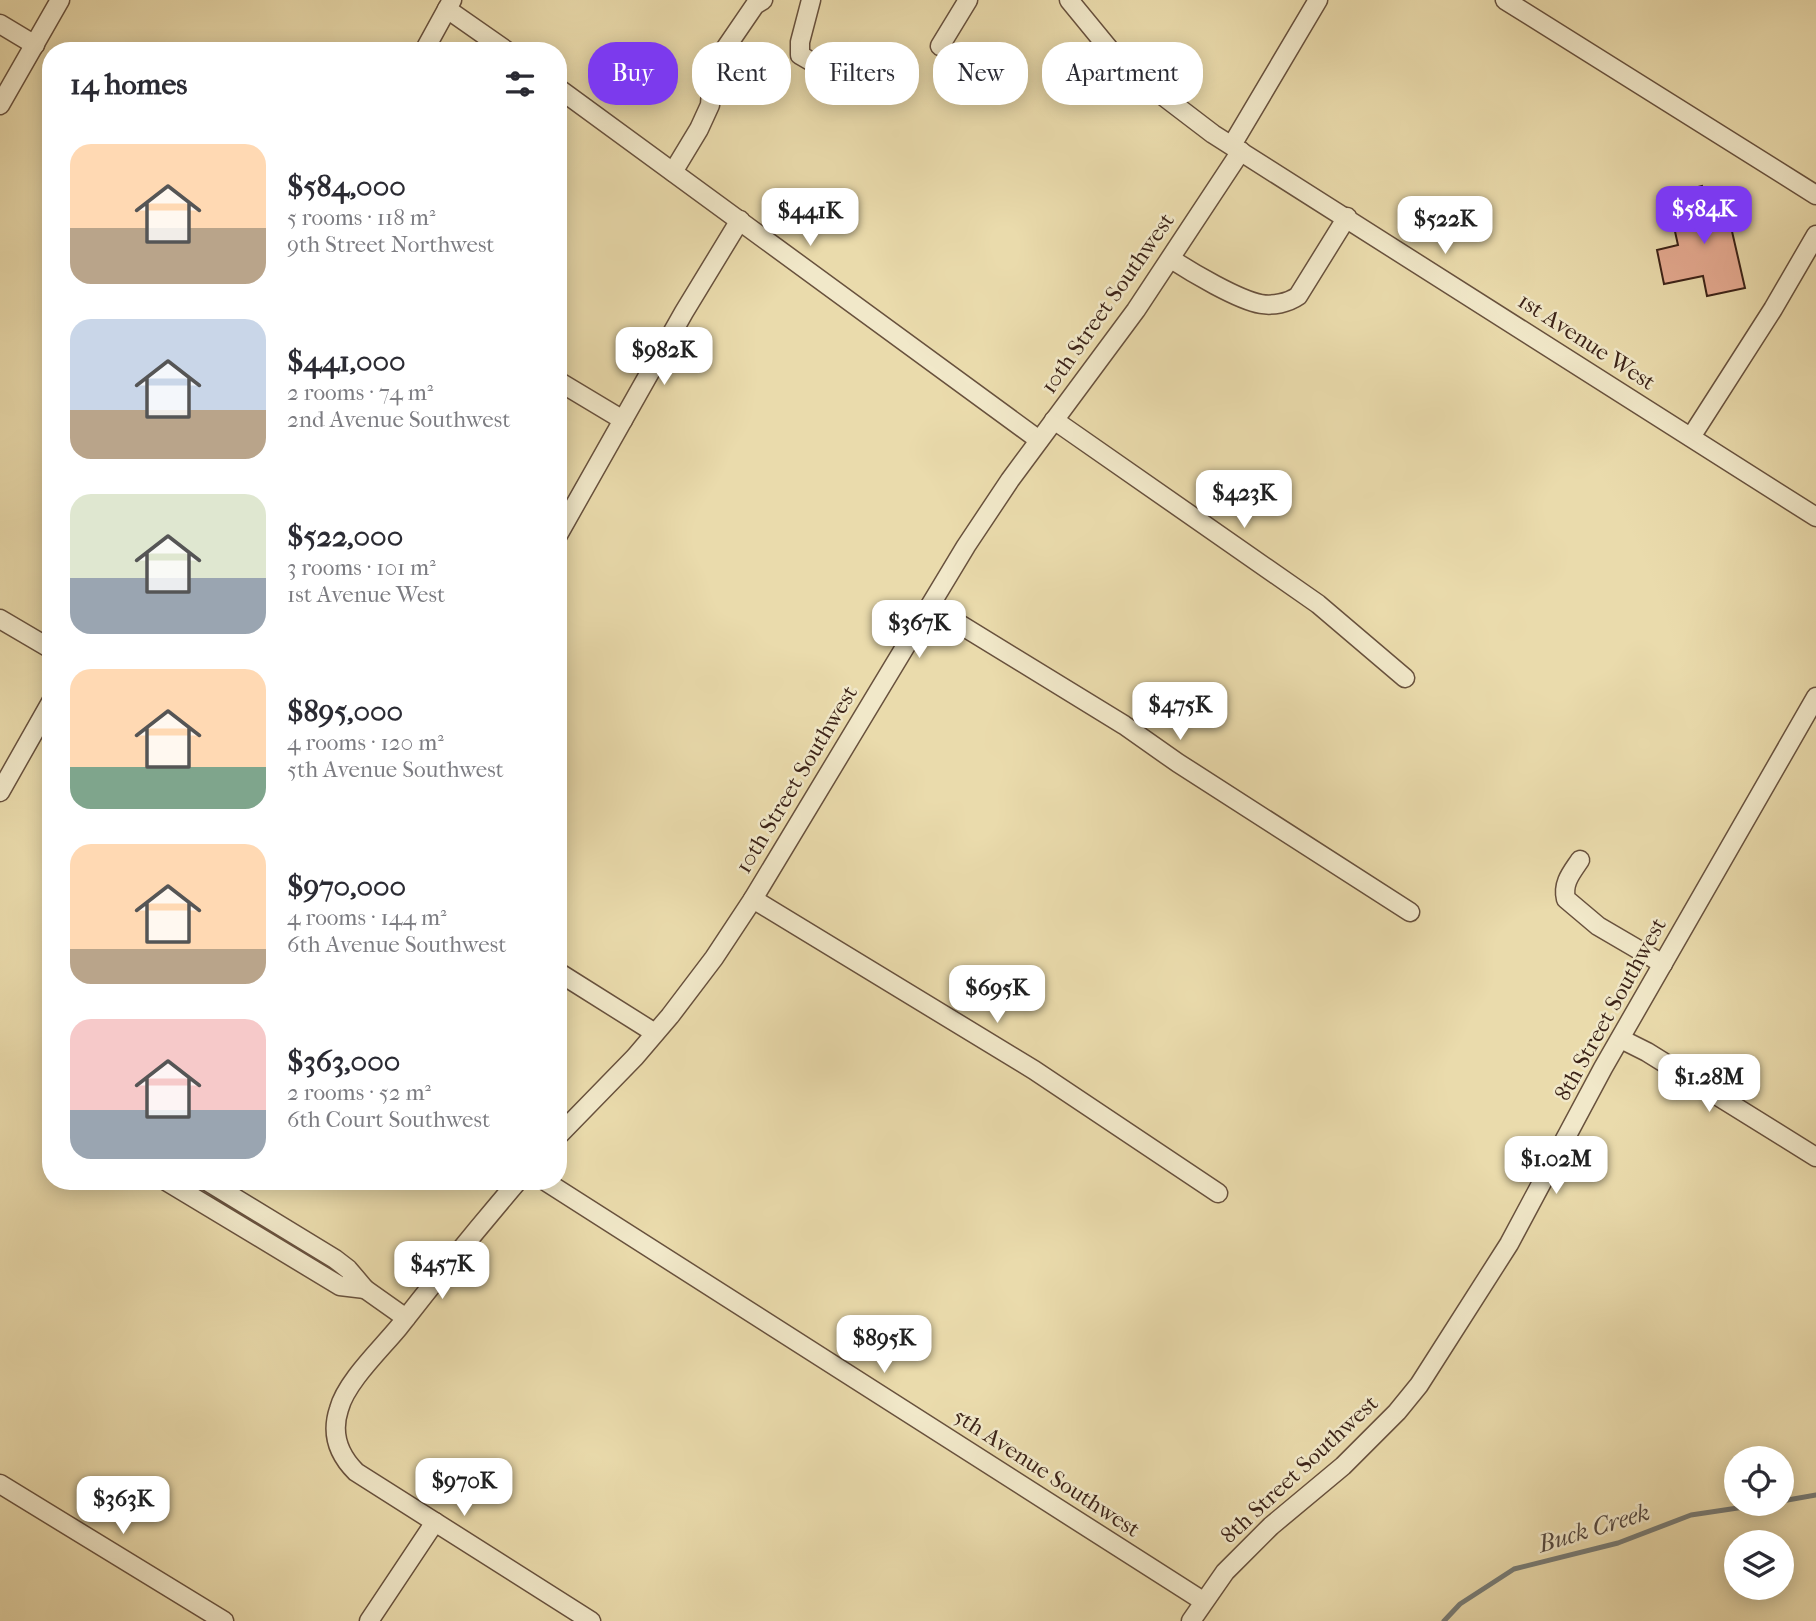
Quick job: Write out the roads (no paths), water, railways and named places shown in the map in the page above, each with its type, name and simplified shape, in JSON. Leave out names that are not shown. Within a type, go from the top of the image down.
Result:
[{"type":"street","points":[[0,105],[60,0]]},
{"type":"street","points":[[673,172],[710,105],[716,62],[755,5],[763,0]]},
{"type":"street","points":[[805,58],[800,55],[800,42],[811,0]]},
{"type":"street","points":[[942,42],[968,0]]},
{"type":"street","name":"1st Avenue West","points":[[1069,0],[1110,50],[1137,76],[1192,118],[1816,517]]},
{"type":"street","name":"10th Street Southwest","points":[[567,1126],[655,1033],[714,958],[753,899],[966,546],[1039,440],[1171,259],[1237,148],[1318,0]]},
{"type":"street","points":[[1505,0],[1816,195]]},
{"type":"street","points":[[429,42],[449,5],[496,42]]},
{"type":"street","points":[[0,24],[35,45]]},
{"type":"street","points":[[567,95],[1039,440]]},
{"type":"street","points":[[1171,259],[1253,302],[1267,305],[1286,302],[1298,296],[1347,217]]},
{"type":"street","points":[[567,519],[684,312],[740,220]]},
{"type":"street","points":[[1691,437],[1773,309],[1816,234]]},
{"type":"street","points":[[567,386],[623,420]]},
{"type":"street","points":[[1054,421],[1318,604],[1405,678]]},
{"type":"street","points":[[930,606],[1124,725],[1178,763],[1410,912]]},
{"type":"street","points":[[0,620],[42,644]]},
{"type":"street","name":"8th Street Southwest","points":[[1191,1621],[1225,1572],[1271,1526],[1343,1466],[1397,1412],[1419,1385],[1508,1244],[1663,964],[1816,697]]},
{"type":"street","points":[[0,792],[42,718]]},
{"type":"street","points":[[1580,860],[1569,877],[1566,899],[1598,926],[1663,964]]},
{"type":"street","points":[[753,899],[1034,1070],[1218,1193]]},
{"type":"street","points":[[567,978],[655,1033]]},
{"type":"street","points":[[1621,1039],[1647,1052],[1816,1157]]},
{"type":"street","points":[[181,1190],[341,1286],[365,1289]]},
{"type":"street","points":[[222,1190],[335,1259],[348,1269],[365,1289],[406,1318]]},
{"type":"street","points":[[510,1190],[372,1358],[340,1405],[335,1436],[349,1466],[591,1621]]},
{"type":"street","name":"5th Avenue Southwest","points":[[559,1190],[1203,1601]]},
{"type":"street","points":[[0,1485],[224,1621]]},
{"type":"street","points":[[369,1621],[435,1521]]},
{"type":"waterway","name":"Buck Creek","points":[[1794,1499],[1816,1495]]},
{"type":"waterway","name":"Buck Creek","points":[[1444,1621],[1460,1604],[1514,1569],[1618,1543],[1691,1515],[1724,1510]]}]
